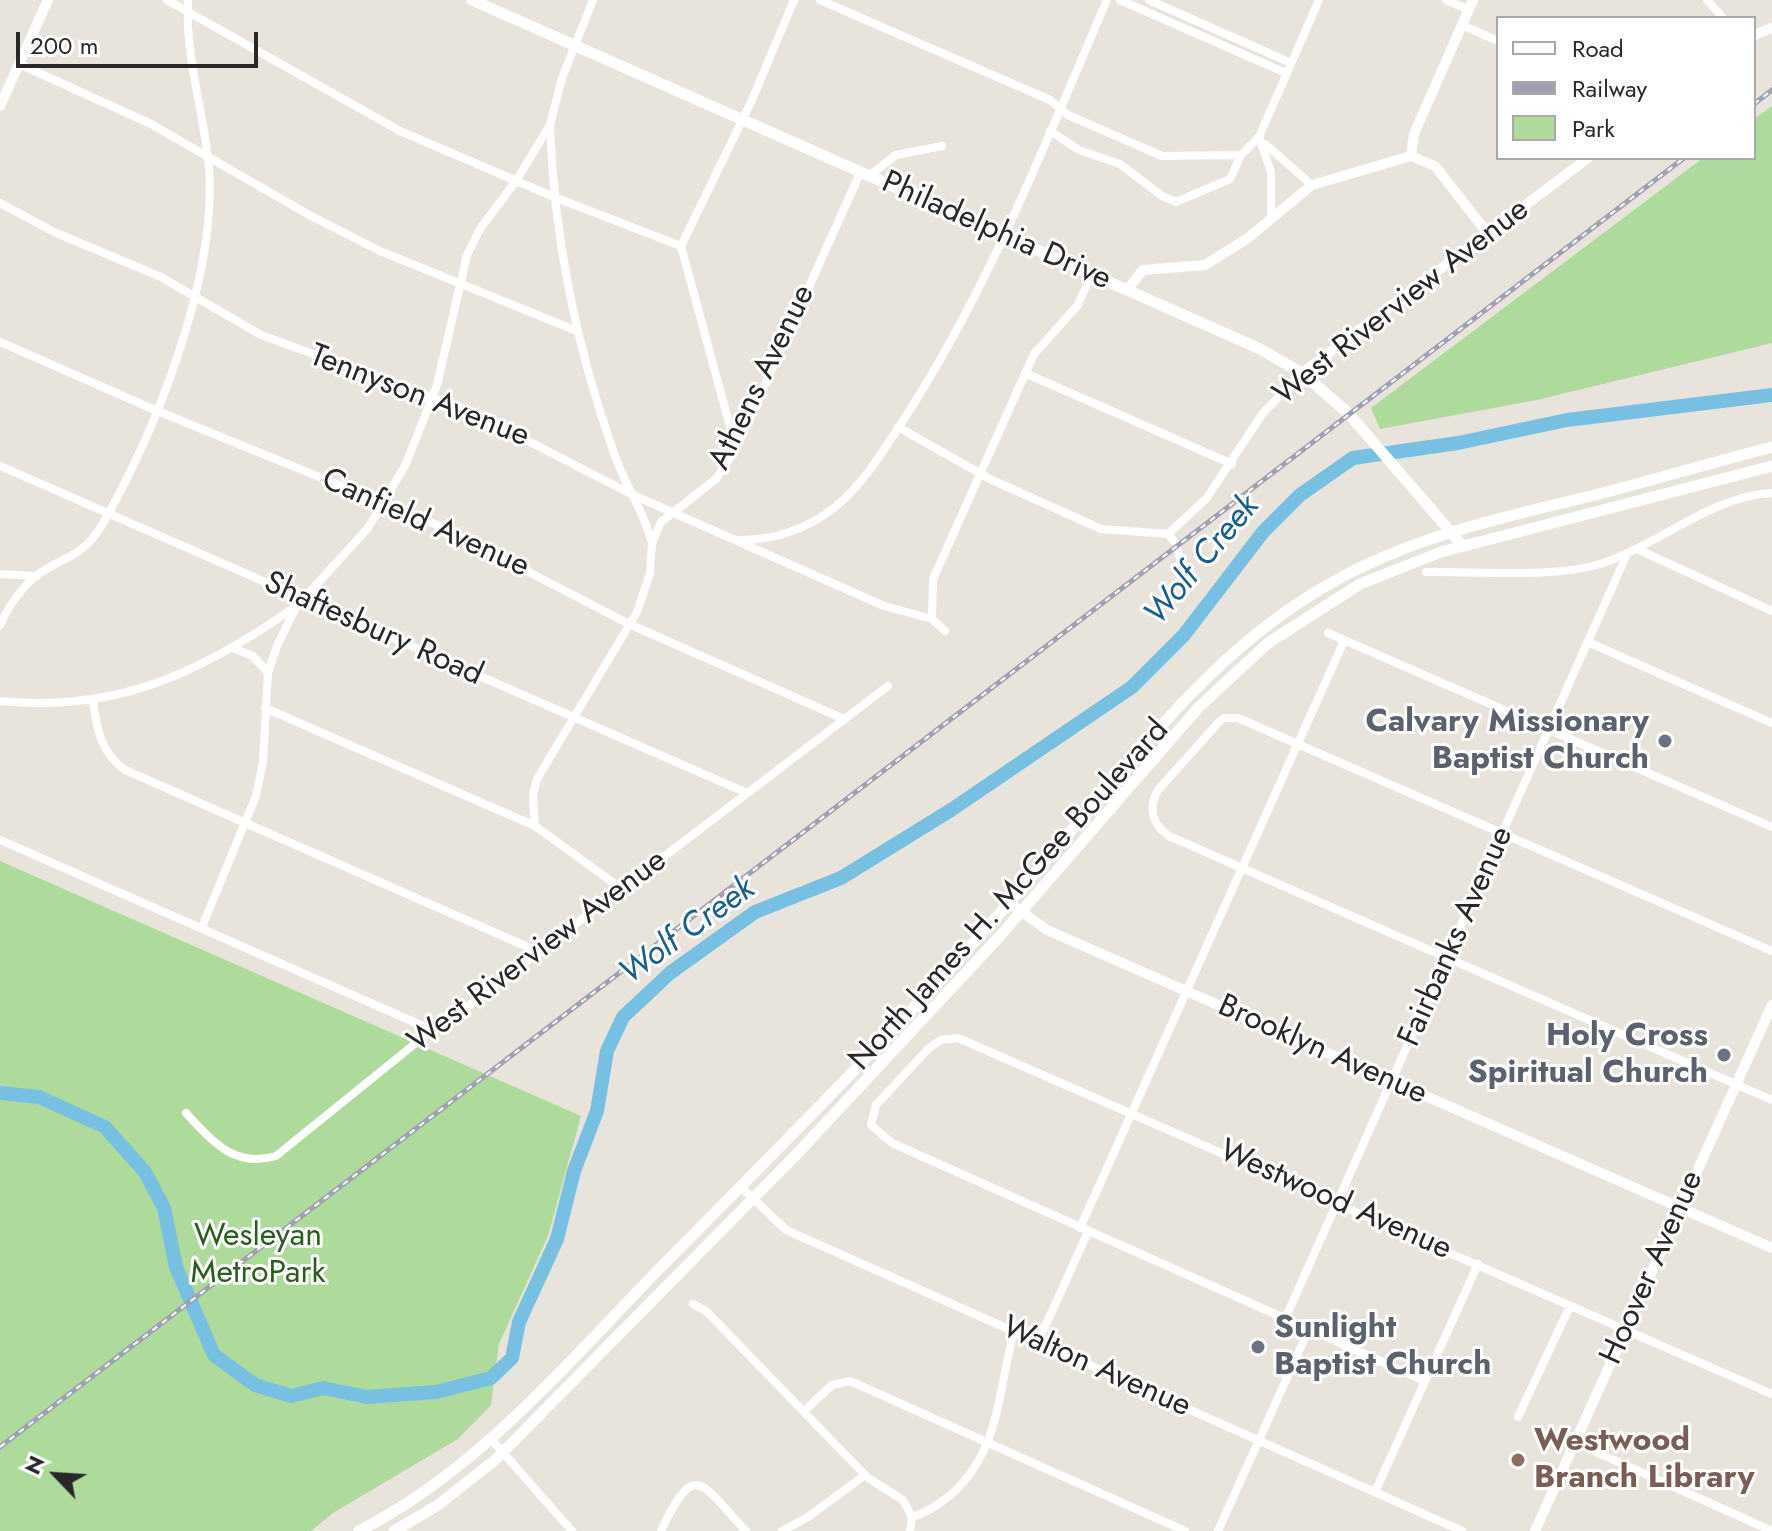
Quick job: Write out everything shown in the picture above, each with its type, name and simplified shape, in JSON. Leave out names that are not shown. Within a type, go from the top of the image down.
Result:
[{"type":"main road","name":"Philadelphia Drive","points":[[472,0],[1247,343],[1302,373],[1368,435],[1462,545]]},
{"type":"main road","name":"North James H. McGee Boulevard","points":[[359,1531],[420,1497],[491,1439],[741,1187],[1008,902],[1191,694],[1249,637],[1344,575],[1451,530],[1772,447]]},
{"type":"main road","name":"North James H. McGee Boulevard","points":[[394,1531],[456,1492],[504,1451],[754,1199],[895,1052],[1199,707],[1268,643],[1360,584],[1462,545],[1772,466]]},
{"type":"street","points":[[0,106],[48,0]]},
{"type":"street","points":[[167,0],[373,117],[554,197],[681,246]]},
{"type":"street","points":[[0,625],[37,576],[81,550],[108,513],[155,410],[194,297],[207,235],[207,155],[189,60],[188,0]]},
{"type":"street","points":[[0,701],[93,701],[172,679],[235,649],[296,607],[350,551],[406,464],[433,396],[459,284],[480,229],[516,181],[550,125],[562,78],[593,0]]},
{"type":"street","points":[[736,449],[681,246],[794,0]]},
{"type":"street","points":[[820,0],[1050,100],[1068,115],[1162,156],[1241,155]]},
{"type":"street","points":[[735,540],[757,540],[786,533],[822,518],[850,493],[898,427],[959,328],[1004,236],[1107,0]]},
{"type":"street","points":[[1120,0],[1286,73]]},
{"type":"street","points":[[1149,0],[1291,63]]},
{"type":"street","points":[[1050,131],[1075,148],[1120,164],[1162,196],[1176,202],[1186,201],[1230,179],[1241,155],[1259,137],[1319,0]]},
{"type":"street","points":[[1411,156],[1414,134],[1471,5],[1446,0]]},
{"type":"street","points":[[1707,0],[1721,16]]},
{"type":"street","points":[[1462,25],[1496,40]]},
{"type":"street","points":[[19,64],[108,102],[337,230],[459,284],[534,311],[577,331]]},
{"type":"street","points":[[550,125],[554,197],[577,331],[611,445],[631,494],[642,512],[652,543]]},
{"type":"street","points":[[1259,137],[1281,161],[1312,185]]},
{"type":"street","points":[[1259,137],[1271,172],[1271,218]]},
{"type":"street","points":[[865,173],[896,155],[942,146]]},
{"type":"street","points":[[1127,290],[1143,270],[1205,265],[1248,238],[1312,185],[1411,156],[1435,166],[1488,234]]},
{"type":"street","name":"West Riverview Avenue","points":[[1168,534],[1206,499],[1263,413],[1302,373],[1585,160]]},
{"type":"street","name":"Athens Avenue","points":[[535,826],[533,795],[537,779],[629,624],[647,587],[652,543],[661,522],[716,479],[736,449],[865,173]]},
{"type":"street","name":"Tennyson Avenue","points":[[0,203],[54,232],[144,268],[282,344],[433,396],[500,424],[631,494],[884,606],[932,619]]},
{"type":"street","points":[[945,631],[932,619],[933,579],[1025,373],[1047,337],[1078,305],[1091,275]]},
{"type":"street","name":"Canfield Avenue","points":[[0,342],[494,551],[629,624],[844,719]]},
{"type":"street","points":[[1025,373],[1232,464]]},
{"type":"street","points":[[898,427],[980,473],[1101,529],[1168,534],[1177,545],[1181,564]]},
{"type":"street","name":"Shaftesbury Road","points":[[0,466],[747,793]]},
{"type":"street","points":[[1426,572],[1561,569],[1598,564],[1627,554],[1734,500],[1772,493]]},
{"type":"street","points":[[1637,549],[1772,611]]},
{"type":"street","name":"Fairbanks Avenue","points":[[1285,1319],[1590,643],[1627,554]]},
{"type":"street","points":[[0,574],[37,576]]},
{"type":"street","points":[[202,927],[247,824],[261,776],[268,673],[296,607]]},
{"type":"street","points":[[1328,633],[1772,827]]},
{"type":"street","points":[[1038,1342],[1131,1113],[1344,641]]},
{"type":"street","points":[[1590,643],[1772,723]]},
{"type":"street","points":[[235,649],[253,656],[268,673]]},
{"type":"street","name":"West Riverview Avenue","points":[[186,1113],[207,1135],[239,1158],[258,1161],[276,1156],[432,1030],[888,686]]},
{"type":"street","points":[[93,701],[100,740],[118,765],[539,952]]},
{"type":"street","points":[[265,708],[535,826],[622,889]]},
{"type":"street","points":[[1772,951],[1298,744],[1229,718],[1218,723],[1158,790],[1153,814],[1158,827],[1169,836],[1772,1100]]},
{"type":"street","points":[[0,840],[432,1030]]},
{"type":"street","name":"Brooklyn Avenue","points":[[1008,902],[1034,925],[1772,1248]]},
{"type":"street","name":"Hoover Avenue","points":[[1535,1531],[1772,1005]]},
{"type":"street","name":"Westwood Avenue","points":[[1425,1381],[881,1138],[871,1125],[873,1109],[934,1044],[958,1038],[1772,1394]]},
{"type":"street","name":"Walton Avenue","points":[[741,1187],[786,1230],[1462,1531]]},
{"type":"street","points":[[1375,1492],[1478,1264]]},
{"type":"street","points":[[693,1304],[706,1311],[865,1475],[903,1500],[912,1517],[910,1531]]},
{"type":"street","points":[[1518,1417],[1570,1306]]},
{"type":"street","points":[[1218,1531],[1309,1329]]},
{"type":"street","points":[[912,1517],[923,1515],[958,1488],[989,1445],[1014,1332]]},
{"type":"street","points":[[804,1411],[832,1385],[850,1381],[1185,1531]]},
{"type":"street","points":[[491,1439],[572,1531]]},
{"type":"street","points":[[1574,1442],[1772,1531]]},
{"type":"street","points":[[782,1531],[808,1517],[865,1475]]},
{"type":"street","points":[[661,1531],[680,1492],[689,1485],[707,1491],[746,1531]]},
{"type":"green space","points":[[1772,106],[1772,343],[1537,400],[1380,429],[1371,408],[1700,160],[1756,160],[1756,118]]},
{"type":"green space","name":"Wesleyan MetroPark","points":[[0,861],[581,1116],[548,1236],[499,1344],[491,1405],[458,1439],[333,1513],[311,1531],[0,1531]]},
{"type":"waterway","name":"Wolf Creek","points":[[0,1093],[39,1097],[105,1127],[145,1172],[164,1208],[176,1267],[214,1355],[255,1385],[291,1396],[323,1388],[367,1397],[436,1392],[491,1378],[512,1358],[519,1322],[557,1239],[574,1171],[597,1111],[607,1051],[623,1017],[670,973],[755,912],[841,878],[951,810],[1132,687],[1184,635],[1263,532],[1300,495],[1353,458],[1458,443],[1567,420],[1772,395]]},
{"type":"railway","points":[[1756,102],[1772,90]]},
{"type":"railway","points":[[0,1447],[1681,160]]},
{"type":"place","name":"Calvary Missionary Baptist Church","points":[[1665,741]]},
{"type":"place","name":"Holy Cross Spiritual Church","points":[[1724,1055]]},
{"type":"place","name":"Sunlight Baptist Church","points":[[1258,1347]]},
{"type":"place","name":"Westwood Branch Library","points":[[1518,1460]]}]
